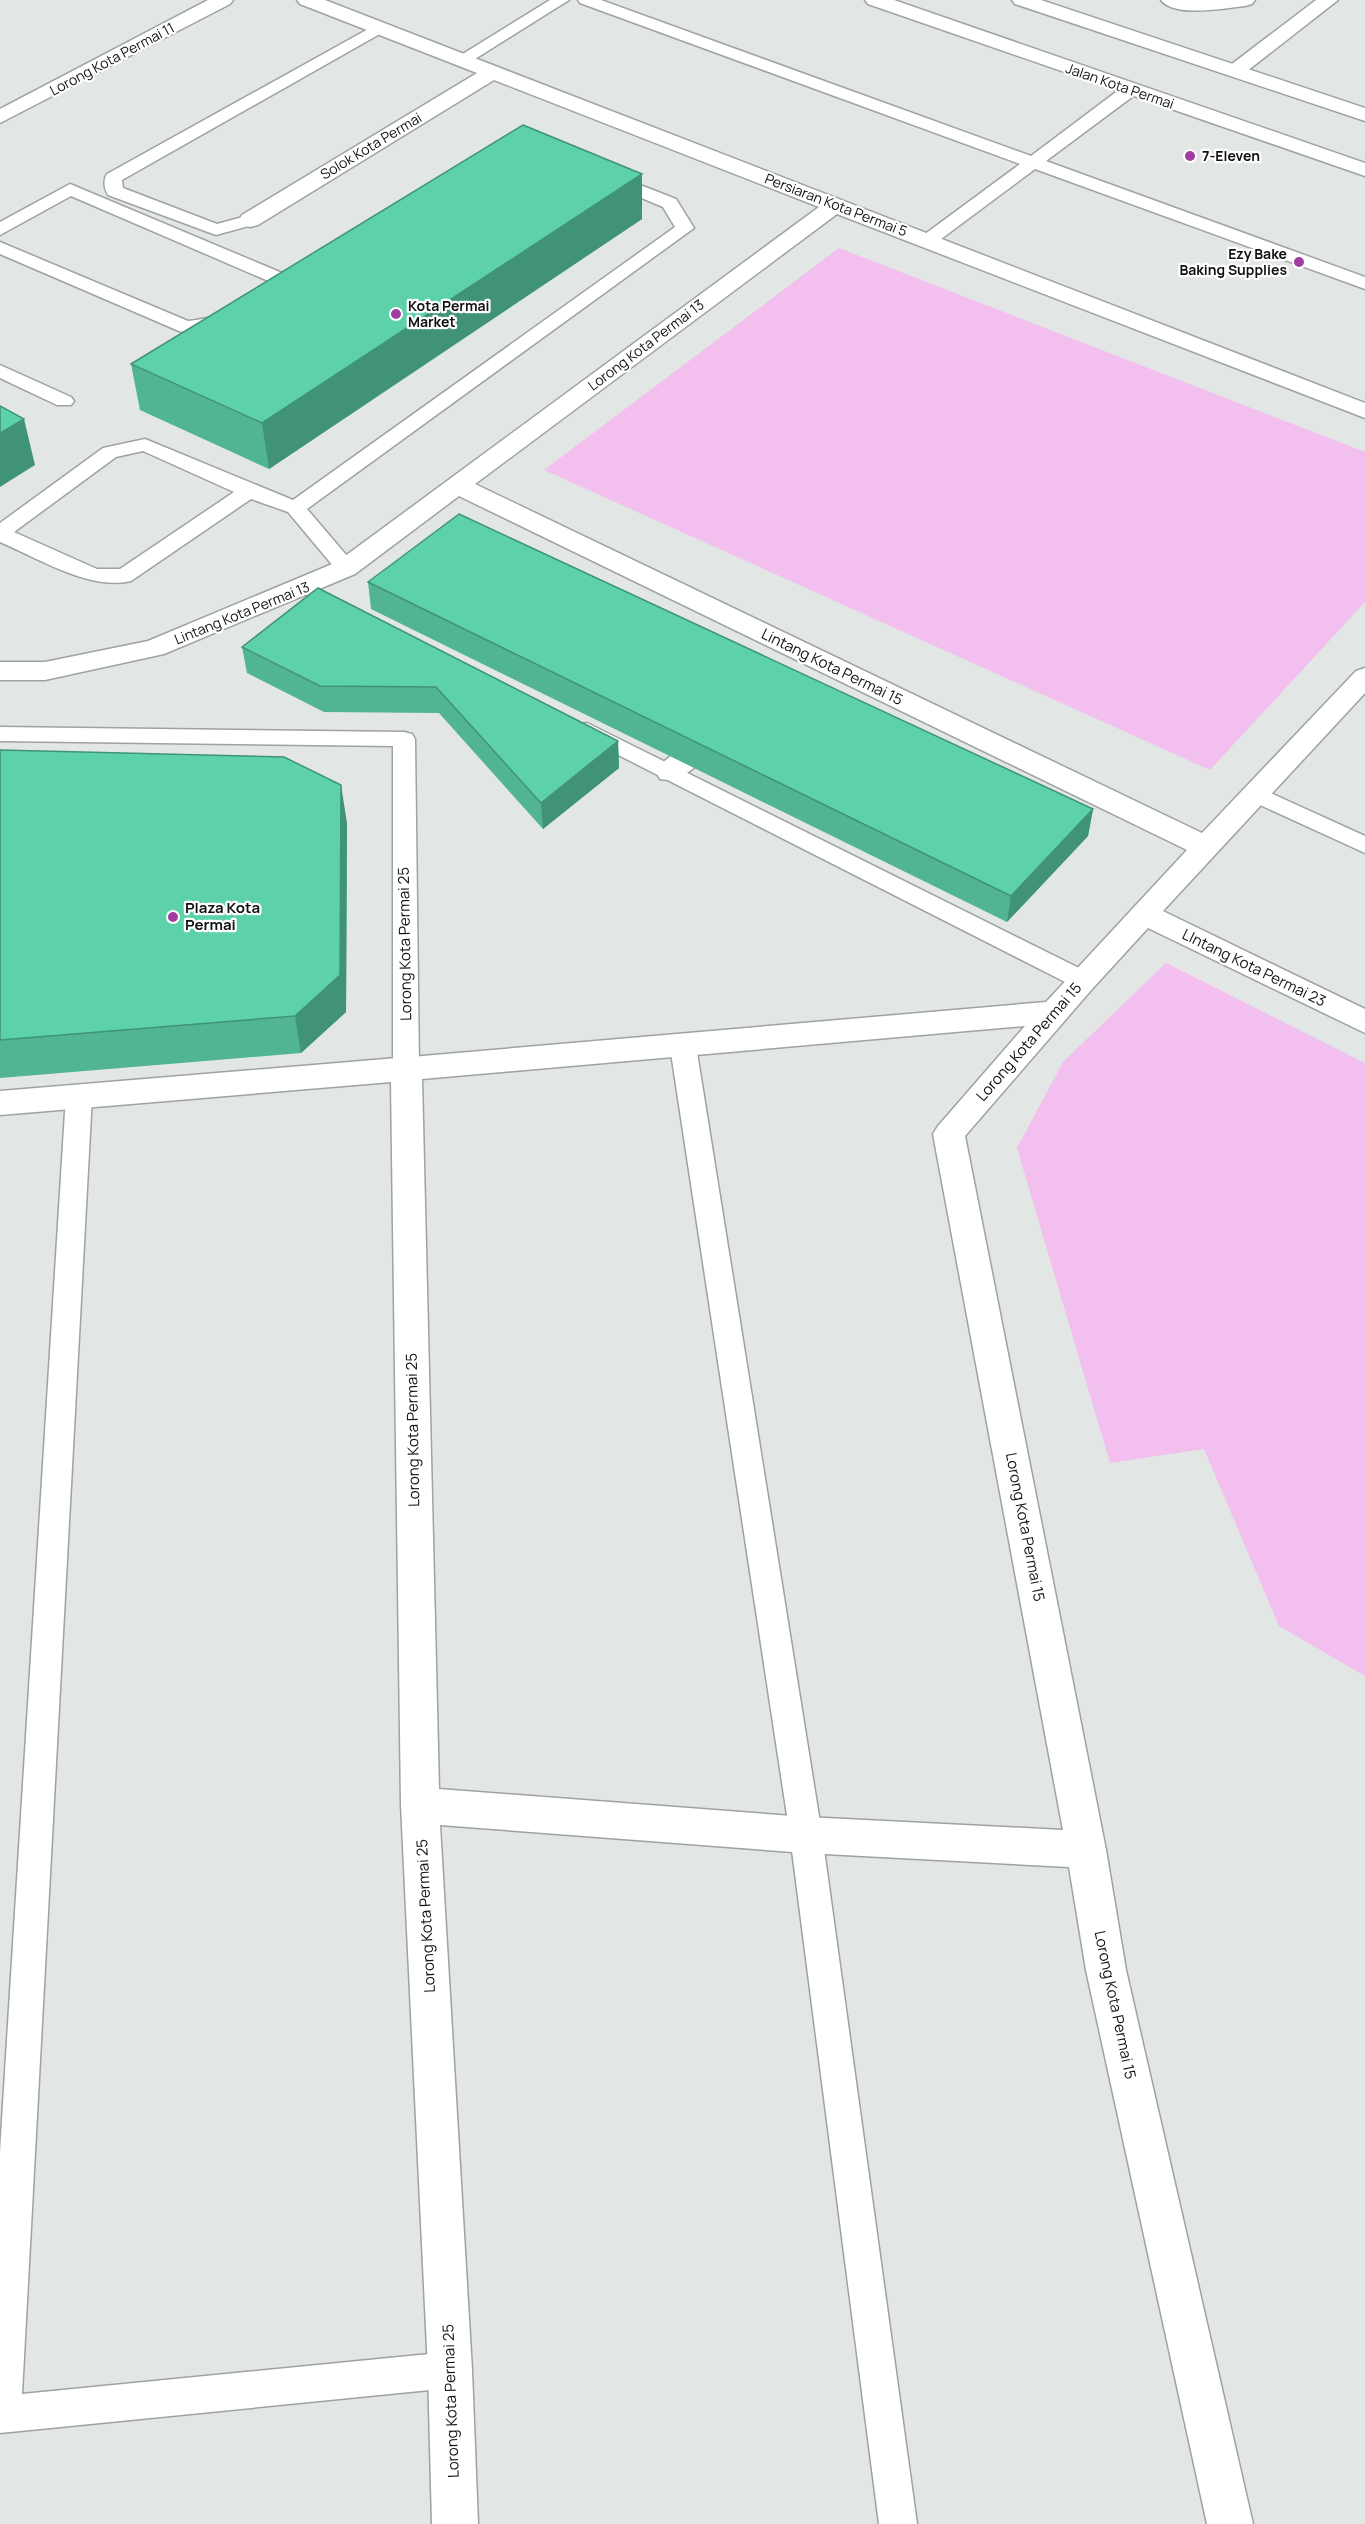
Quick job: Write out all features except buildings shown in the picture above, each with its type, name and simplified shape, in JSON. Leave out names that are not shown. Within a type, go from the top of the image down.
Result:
[{"type":"street","name":"Lorong Kota Permai 11","points":[[0,117],[223,0]]},
{"type":"street","name":"Persiaran Kota Permai 5","points":[[307,0],[1365,411]]},
{"type":"street","name":"Jalan Kota Permai","points":[[875,0],[1365,170]]},
{"type":"street","points":[[1022,0],[1365,115]]},
{"type":"street","points":[[1179,3],[1245,0]]},
{"type":"street","points":[[1235,71],[1328,0]]},
{"type":"street","name":"Solok Kota Permai","points":[[250,220],[493,72]]},
{"type":"street","name":"Lorong Kota Permai 13","points":[[458,486],[835,205]]},
{"type":"street","name":"Lintang Kota Permai 13","points":[[0,670],[45,671],[155,648],[315,592],[458,486]]},
{"type":"street","name":"Lintang Kota Permai 15","points":[[458,486],[798,662],[1206,847]]},
{"type":"street","name":"Lorong Kota Permai 15","points":[[1230,2524],[1107,1970],[949,1134],[1082,980],[1365,678]]},
{"type":"street","points":[[669,772],[730,721]]},
{"type":"street","name":"LIntang Kota Permai 23","points":[[1144,914],[1365,1023]]},
{"type":"street","points":[[0,1103],[406,1067],[682,1046],[1053,1012]]},
{"type":"street","name":"Lorong Kota Permai 25","points":[[406,1067],[420,1805],[450,2370],[455,2524]]},
{"type":"street","points":[[420,1805],[806,1835],[1086,1850]]},
{"type":"lane","points":[[461,60],[561,0]]},
{"type":"lane","points":[[586,0],[1365,283]]},
{"type":"lane","points":[[250,220],[216,230],[114,191],[113,178],[379,28]]},
{"type":"lane","points":[[927,240],[1130,90]]},
{"type":"lane","points":[[296,508],[685,228],[670,203],[595,172]]},
{"type":"lane","points":[[0,230],[70,189],[287,282]]},
{"type":"lane","points":[[0,247],[186,327],[222,323],[241,311]]},
{"type":"lane","points":[[268,294],[307,270]]},
{"type":"lane","points":[[0,371],[64,400]]},
{"type":"lane","points":[[249,491],[124,576],[94,575],[0,533],[110,452],[145,445],[249,491],[296,508],[346,568]]},
{"type":"lane","points":[[565,719],[1082,980]]},
{"type":"lane","name":"Lorong Kota Permai 25","points":[[0,734],[404,739],[406,1067]]},
{"type":"lane","points":[[1255,794],[1365,845]]},
{"type":"lane","points":[[682,1046],[806,1835],[898,2524]]},
{"type":"lane","points":[[79,1096],[1,2415],[450,2370]]},
{"type":"shaded area","points":[[839,248],[1365,452],[1365,602],[1210,770],[544,470]]},
{"type":"shaded area","points":[[1166,963],[1365,1063],[1365,1676],[1279,1626],[1204,1449],[1110,1463],[1017,1148],[1063,1062]]},
{"type":"place","name":"7-Eleven","points":[[1190,156]]},
{"type":"place","name":"Ezy Bake Baking Supplies","points":[[1299,262]]},
{"type":"place","name":"Kota Permai Market","points":[[396,314]]},
{"type":"place","name":"Plaza Kota Permai","points":[[173,917]]}]
